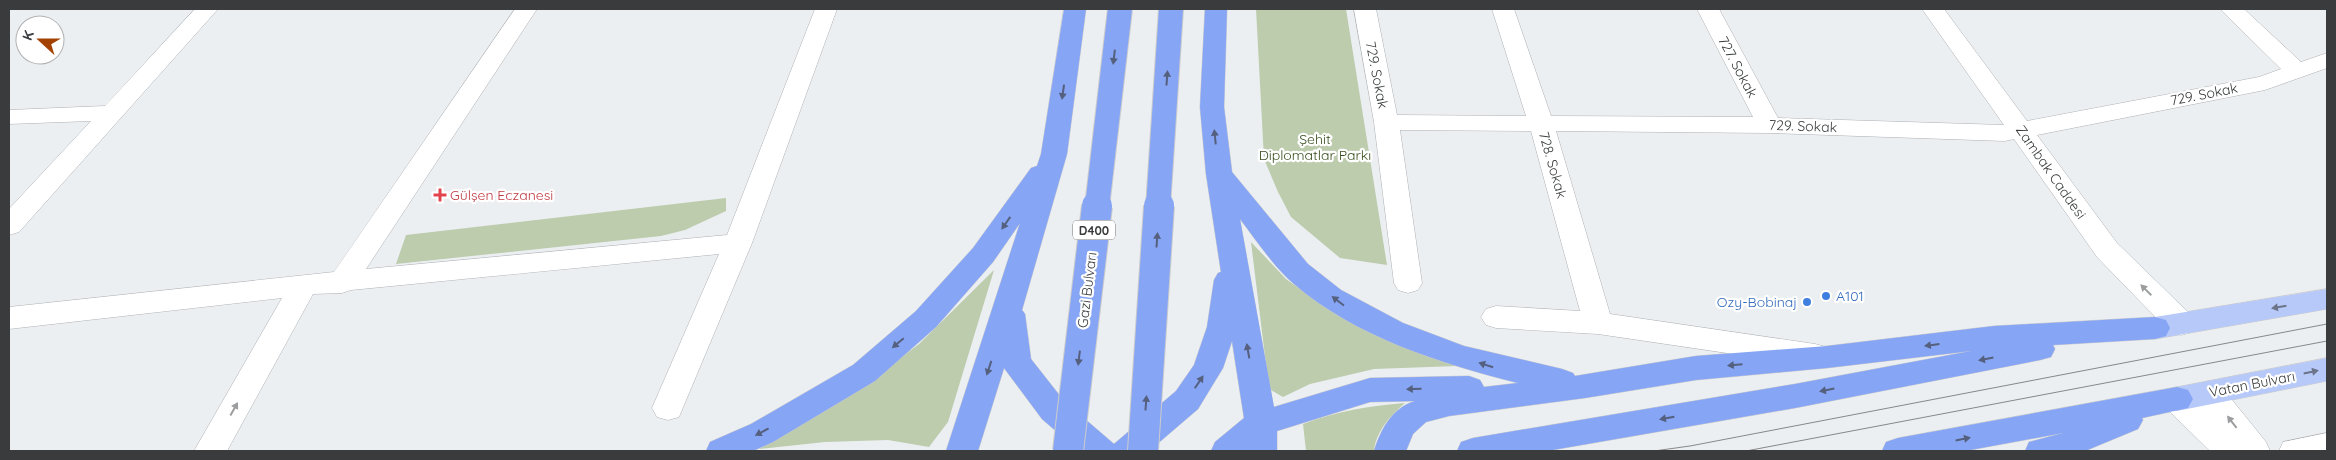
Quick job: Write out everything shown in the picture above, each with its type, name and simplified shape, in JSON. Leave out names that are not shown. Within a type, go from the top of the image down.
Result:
[{"type":"highway","points":[[962,451],[1009,305],[1054,154],[1075,9]]},
{"type":"highway","name":"Gazi Bulvarı","points":[[1068,451],[1120,9]]},
{"type":"highway","points":[[1143,451],[1171,9]]},
{"type":"highway","points":[[1216,9],[1212,107],[1219,174],[1261,437]]},
{"type":"highway","points":[[722,451],[762,433],[864,373],[926,319],[983,255],[1054,154]]},
{"type":"highway","points":[[1219,174],[1265,233],[1302,275],[1345,307],[1397,332],[1487,365],[1586,386]]},
{"type":"highway","points":[[1127,451],[1187,400],[1208,368],[1222,327],[1231,254]]},
{"type":"highway","points":[[1009,305],[1016,362],[1053,410],[1101,451]]},
{"type":"highway","points":[[1390,451],[1402,425],[1416,413],[1449,404],[1586,386],[1696,368],[1827,356],[1994,337],[2168,326]]},
{"type":"highway","points":[[1474,451],[1795,396],[2168,326]]},
{"type":"highway","points":[[1227,451],[1370,390],[1586,386]]},
{"type":"highway","points":[[1898,451],[2177,399]]},
{"type":"highway","points":[[2041,451],[2067,445],[2177,399]]},
{"type":"main road","points":[[2168,326],[2327,298]]},
{"type":"main road","name":"Vatan Bulvarı","points":[[2177,399],[2327,368]]},
{"type":"street","points":[[9,226],[207,9]]},
{"type":"street","points":[[342,283],[526,9]]},
{"type":"street","points":[[668,408],[738,243],[826,9]]},
{"type":"street","name":"729. Sokak","points":[[1365,9],[1386,122],[1768,125],[2013,131],[2265,82],[2327,60]]},
{"type":"street","name":"728. Sokak","points":[[1503,9],[1541,123],[1598,323]]},
{"type":"street","name":"727. Sokak","points":[[1708,9],[1768,125]]},
{"type":"street","name":"Zambak Caddesi","points":[[1914,9],[2168,326]]},
{"type":"street","name":"Zambak Caddesi","points":[[1933,9],[2013,131]]},
{"type":"street","points":[[2231,9],[2297,71]]},
{"type":"street","points":[[9,117],[112,113]]},
{"type":"street","points":[[1386,122],[1408,283]]},
{"type":"street","points":[[9,318],[304,285],[342,283],[738,243]]},
{"type":"street","points":[[210,451],[304,285]]},
{"type":"street","points":[[1496,317],[1598,323],[1827,356]]},
{"type":"street","points":[[2209,393],[2254,451]]},
{"type":"street","points":[[2177,399],[2220,440],[2228,451]]},
{"type":"street","points":[[2295,451],[2327,446]]},
{"type":"green space","name":"Şehit Diplomatlar Parkı","points":[[1256,9],[1346,9],[1387,265],[1340,258],[1291,217],[1278,192],[1264,159]]},
{"type":"green space","points":[[726,198],[726,211],[685,230],[661,236],[396,264],[406,235]]},
{"type":"green space","points":[[1251,242],[1286,279],[1321,304],[1415,349],[1457,366],[1374,369],[1310,384],[1283,397],[1269,389]]},
{"type":"green space","points":[[994,270],[948,422],[929,447],[888,440],[825,442],[759,449],[858,390],[919,344]]},
{"type":"green space","points":[[1405,403],[1381,430],[1374,451],[1306,451],[1303,424],[1353,410]]},
{"type":"tram line","points":[[1654,451],[1690,446],[2327,324]]},
{"type":"tram line","points":[[1746,451],[2327,341]]},
{"type":"place","name":"Gülşen Eczanesi","points":[[440,195]]},
{"type":"place","name":"A101","points":[[1826,296]]},
{"type":"place","name":"Ozy-Bobinaj","points":[[1807,302]]}]
